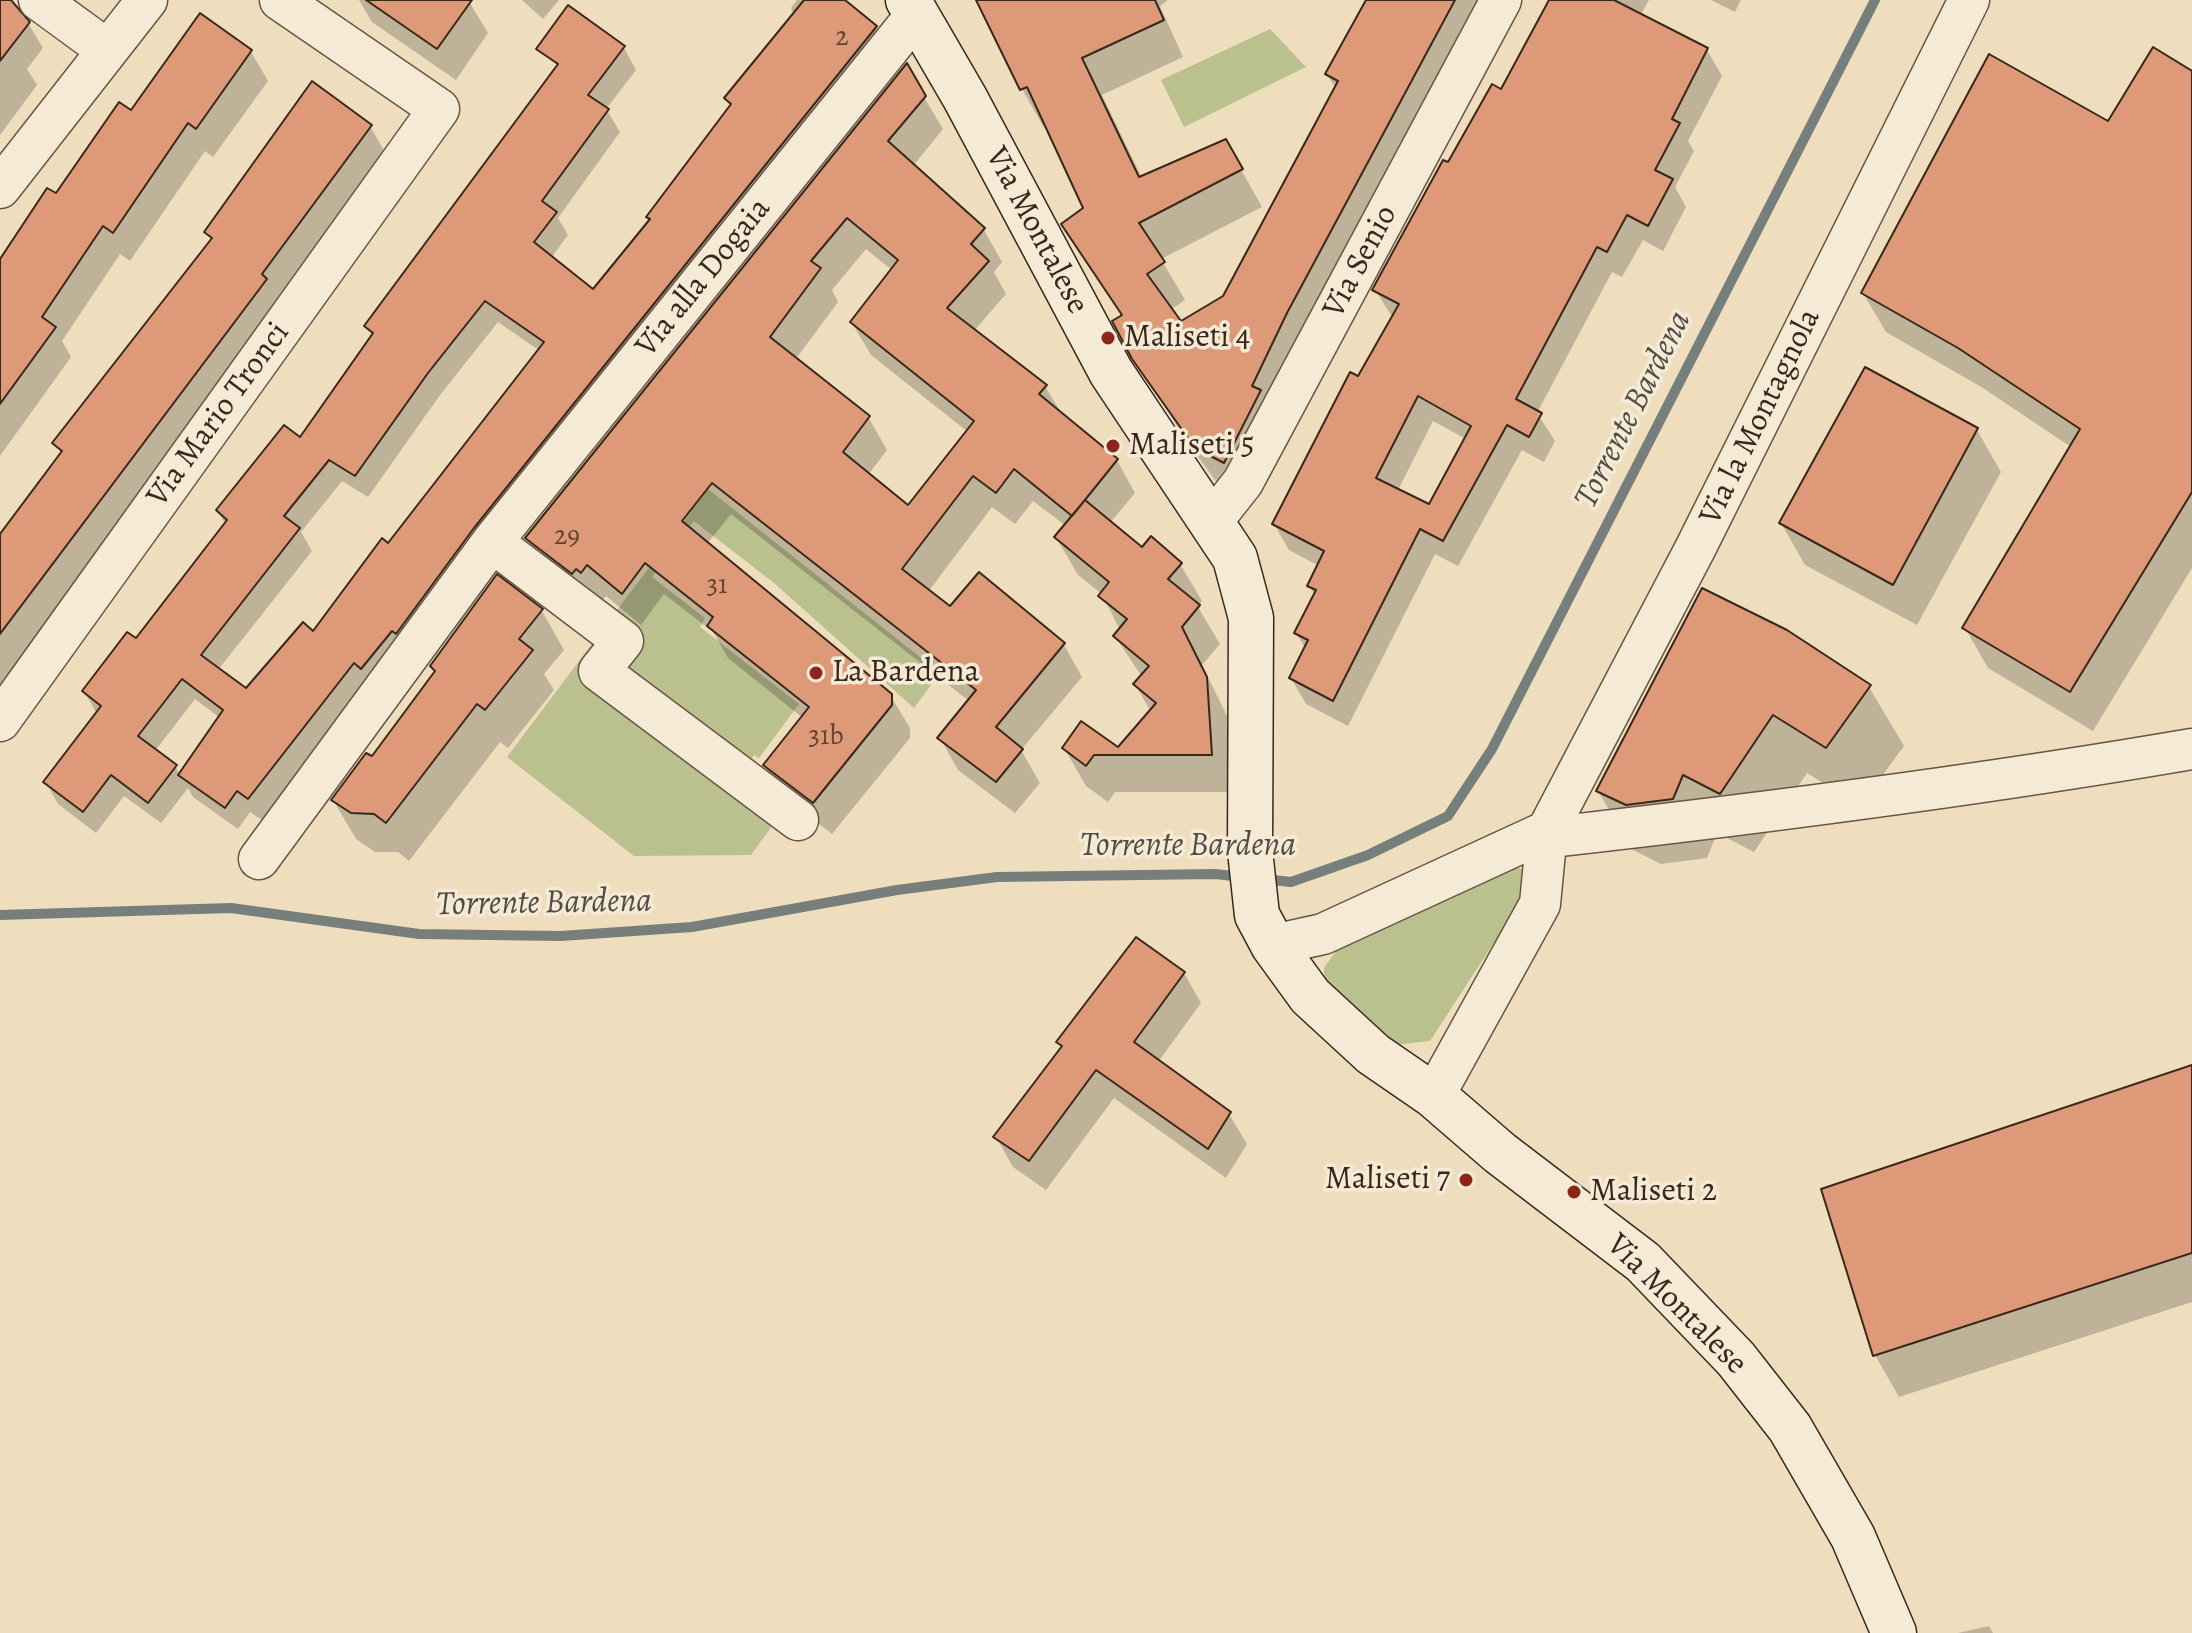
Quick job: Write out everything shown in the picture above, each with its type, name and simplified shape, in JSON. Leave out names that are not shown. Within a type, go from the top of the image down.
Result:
[{"type":"street","points":[[39,0],[106,49]]},
{"type":"street","points":[[0,188],[147,0]]},
{"type":"street","name":"Via Mario Tronci","points":[[0,721],[439,109],[280,0]]},
{"type":"street","name":"Via Senio","points":[[1213,520],[1243,482],[1501,0]]},
{"type":"street","name":"Via la Montagnola","points":[[1547,831],[1702,535],[1969,0]]},
{"type":"street","name":"Via Montalese","points":[[912,7],[965,98],[1111,372],[1213,520],[1235,558],[1251,618],[1250,851],[1265,930],[1310,996],[1373,1054],[1434,1096],[1509,1160],[1643,1262],[1736,1359],[1790,1428],[1838,1510],[1853,1537],[1894,1633]]},
{"type":"street","name":"Via alla Dogaia","points":[[259,859],[492,542],[912,7]]},
{"type":"street","points":[[492,542],[623,641],[599,671],[798,820]]},
{"type":"street","points":[[1265,930],[1323,934],[1547,831],[1561,836],[1809,808],[2030,777],[2192,749]]},
{"type":"street","points":[[1434,1096],[1540,904],[1547,831]]},
{"type":"green space","points":[[1270,29],[1306,67],[1184,127],[1161,80]]},
{"type":"green space","points":[[708,489],[940,673],[914,708],[774,583],[694,521],[652,577],[705,618],[700,627],[799,704],[759,758],[754,755],[732,789],[775,822],[751,855],[634,856],[507,757]]},
{"type":"green space","points":[[1515,865],[1526,873],[1525,895],[1430,1041],[1394,1045],[1324,982],[1324,968],[1338,948]]},
{"type":"building","points":[[0,0],[11,0],[30,22],[0,61]]},
{"type":"building","points":[[366,0],[472,0],[437,49]]},
{"type":"building","points":[[804,0],[845,0],[877,26],[474,528],[396,634],[392,631],[361,669],[354,663],[248,799],[237,791],[225,808],[178,775],[223,710],[182,679],[138,736],[177,765],[148,803],[111,775],[83,812],[43,782],[101,706],[82,691],[127,632],[136,638],[227,520],[216,510],[284,425],[300,437],[373,333],[364,326],[558,64],[536,49],[568,5],[625,46],[588,95],[609,109],[542,201],[557,212],[534,242],[593,289],[650,219],[646,217],[731,104],[724,98]],"holes":[[[485,301],[544,342],[388,543],[382,538],[313,631],[303,622],[246,688],[201,655],[300,528],[284,516],[329,460],[355,476],[428,373]]]},
{"type":"building","points":[[976,0],[1155,0],[1164,20],[1082,58],[1139,177],[1226,139],[1243,169],[1139,223],[1165,262],[1147,274],[1181,321],[1223,296],[1338,81],[1325,74],[1366,0],[1455,0],[1287,313],[1252,386],[1261,390],[1224,463],[1195,448],[1132,359],[1112,321],[1122,315],[1061,224],[1083,208],[1027,87],[1020,90]]},
{"type":"building","points":[[1549,0],[1614,0],[1708,48],[1672,119],[1680,123],[1655,170],[1673,179],[1648,226],[1627,215],[1607,252],[1597,247],[1516,399],[1542,413],[1529,437],[1507,425],[1443,541],[1420,529],[1333,701],[1289,678],[1308,640],[1294,633],[1316,590],[1307,586],[1324,551],[1272,524],[1350,372],[1358,376],[1399,304],[1372,290],[1443,160],[1448,162],[1492,84],[1501,89]],"holes":[[[1418,396],[1471,426],[1429,504],[1376,478]]]},
{"type":"building","points":[[200,13],[252,50],[196,129],[188,123],[113,233],[103,226],[42,317],[56,327],[0,404],[0,259],[47,188],[56,193],[119,102],[131,110]]},
{"type":"building","points":[[2153,47],[2192,71],[2192,492],[2070,692],[1962,628],[2080,429],[1958,348],[1861,293],[1989,54],[2108,121]]},
{"type":"building","points":[[907,63],[926,96],[888,141],[985,228],[971,244],[989,261],[947,308],[1047,385],[1039,394],[1118,459],[1072,516],[1014,469],[996,493],[973,476],[902,569],[950,606],[979,572],[1065,643],[996,727],[1023,749],[996,782],[937,738],[976,690],[712,483],[682,521],[892,694],[892,705],[813,803],[763,765],[809,707],[707,626],[713,617],[645,563],[622,594],[587,565],[581,573],[576,569],[572,574],[525,538]],"holes":[[[847,218],[898,260],[850,322],[974,421],[908,505],[843,452],[870,416],[770,337],[821,268],[811,261]]]},
{"type":"building","points":[[312,81],[372,125],[262,274],[267,279],[0,634],[0,534],[62,451],[52,443],[212,238],[204,232]]},
{"type":"building","points":[[1865,367],[1978,428],[1893,585],[1779,523]]},
{"type":"building","points":[[1085,500],[1142,547],[1151,536],[1182,563],[1168,579],[1200,605],[1182,627],[1207,677],[1212,755],[1094,755],[1086,766],[1062,748],[1081,721],[1118,747],[1156,703],[1133,684],[1149,666],[1113,636],[1127,619],[1098,596],[1109,582],[1054,537]]},
{"type":"building","points":[[497,574],[543,609],[519,639],[533,650],[485,710],[477,704],[386,823],[374,814],[351,813],[331,800],[366,753],[372,756],[435,671],[430,666]]},
{"type":"building","points":[[1702,588],[1787,630],[1871,685],[1826,748],[1773,715],[1720,794],[1683,775],[1673,799],[1626,805],[1596,791]]},
{"type":"building","points":[[1136,937],[1185,972],[1134,1042],[1231,1112],[1208,1149],[1096,1070],[1029,1161],[993,1137],[1062,1046],[1056,1042]]},
{"type":"building","points":[[2192,1065],[2192,1253],[1873,1356],[1821,1189]]},
{"type":"waterway","name":"Torrente Bardena","points":[[1263,879],[1291,882],[1368,855],[1448,816],[1492,749],[1875,0]]},
{"type":"waterway","name":"Torrente Bardena","points":[[0,915],[231,908],[419,934],[561,936],[692,927],[897,890],[997,877],[1215,874],[1243,877]]},
{"type":"place","name":"Maliseti 4","points":[[1108,338]]},
{"type":"place","name":"Maliseti 5","points":[[1113,446]]},
{"type":"place","name":"La Bardena","points":[[816,673]]},
{"type":"place","name":"Maliseti 7","points":[[1466,1180]]},
{"type":"place","name":"Maliseti 2","points":[[1574,1192]]}]
